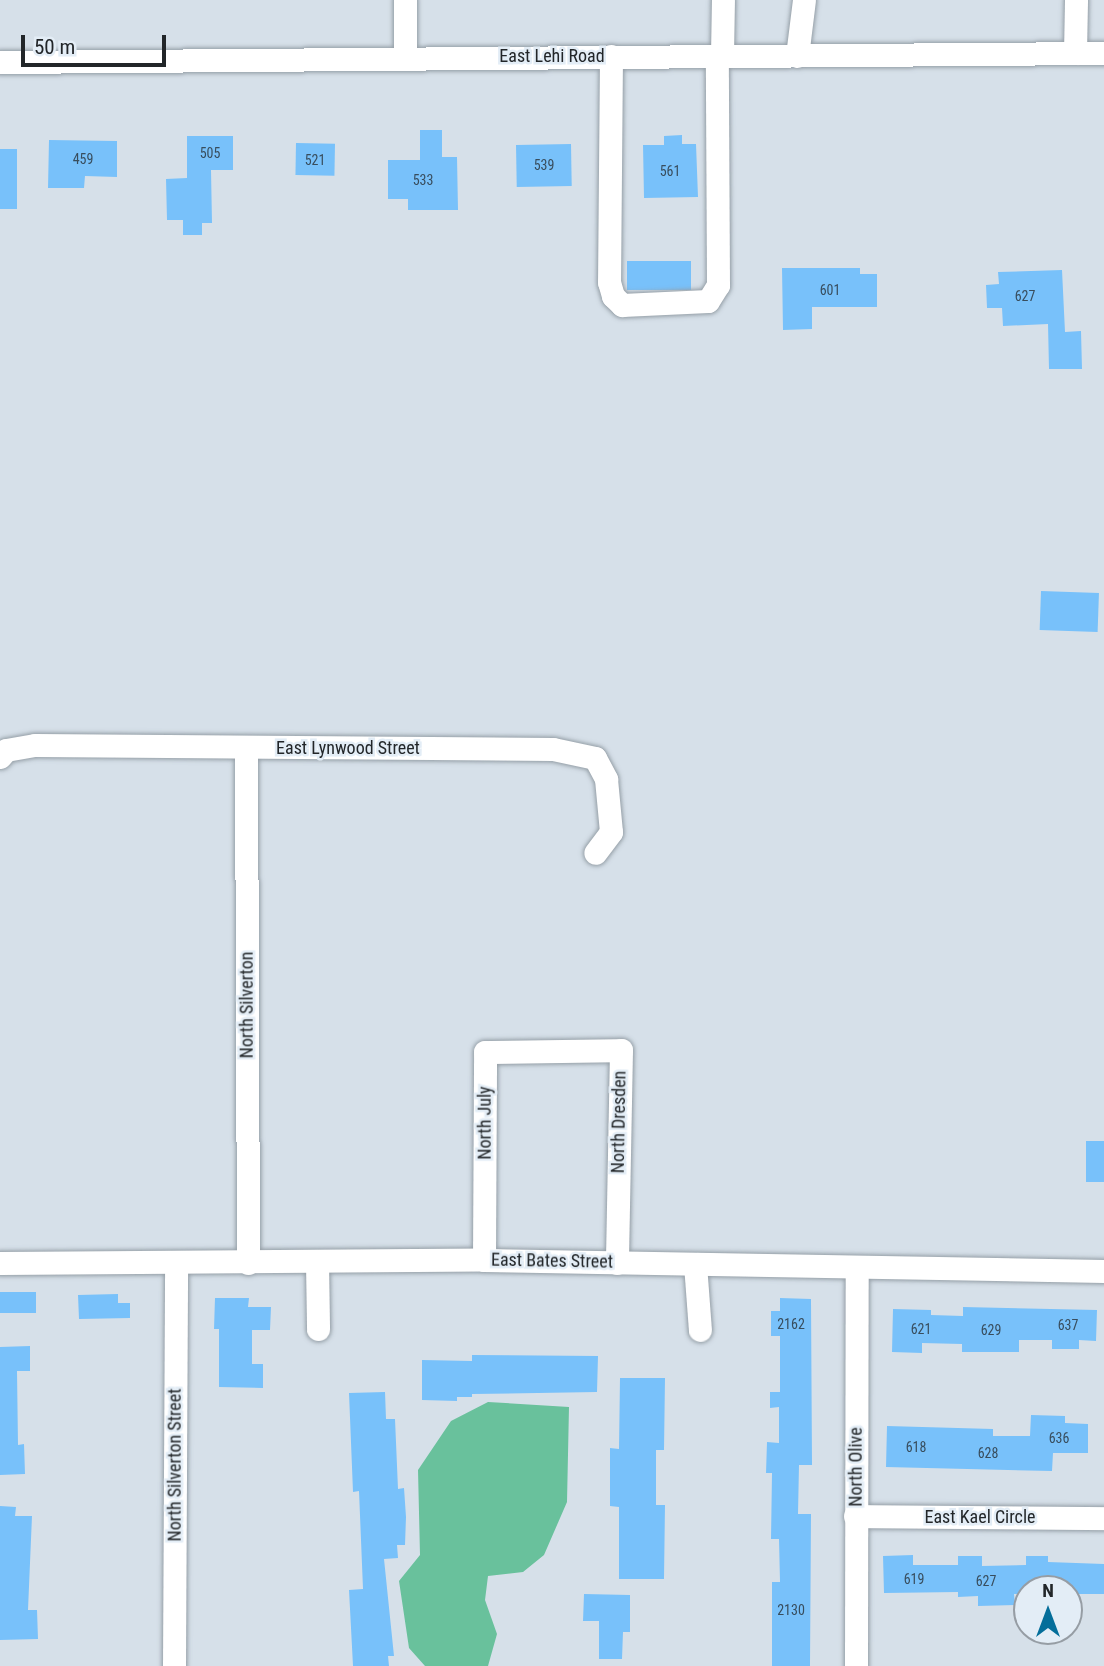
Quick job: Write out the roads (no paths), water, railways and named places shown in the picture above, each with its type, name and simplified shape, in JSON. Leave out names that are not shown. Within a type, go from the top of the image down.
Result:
[{"type":"street","points":[[405,0],[405,57]]},
{"type":"street","points":[[611,56],[609,282],[613,296],[622,305],[708,301],[718,285],[719,101],[723,0]]},
{"type":"street","points":[[797,55],[804,0]]},
{"type":"street","points":[[1075,53],[1076,0]]},
{"type":"street","name":"East Lehi Road","points":[[0,62],[1104,53]]},
{"type":"street","name":"East Lynwood Street","points":[[0,757],[6,750],[35,745],[553,749],[595,758],[607,779],[611,832],[595,853]]},
{"type":"street","name":"North Silverton","points":[[246,747],[248,1263]]},
{"type":"street","name":"North Dresden","points":[[552,1051],[621,1050],[617,1263]]},
{"type":"street","name":"North July","points":[[484,1260],[485,1052],[552,1051]]},
{"type":"street","name":"East Bates Street","points":[[0,1263],[484,1260],[1104,1271]]},
{"type":"street","points":[[317,1262],[318,1329]]},
{"type":"street","name":"North Silverton Street","points":[[174,1666],[176,1263]]},
{"type":"street","points":[[695,1264],[700,1330]]},
{"type":"street","name":"North Olive","points":[[856,1666],[857,1267]]},
{"type":"street","name":"East Kael Circle","points":[[855,1516],[1104,1518]]}]
